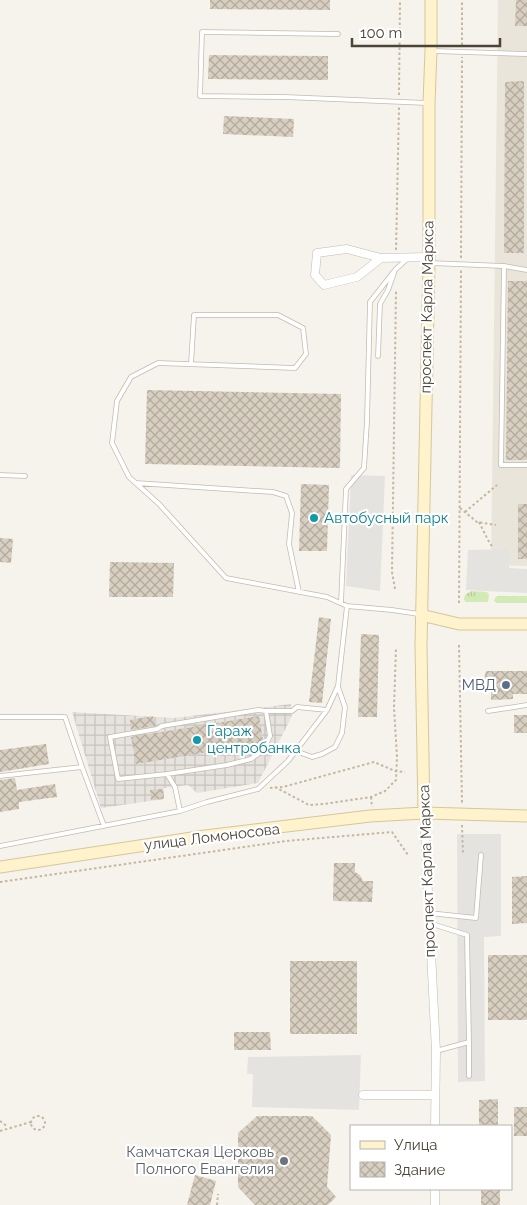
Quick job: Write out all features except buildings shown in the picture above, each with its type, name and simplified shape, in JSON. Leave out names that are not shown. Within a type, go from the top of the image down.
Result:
[{"type":"main road","name":"проспект Карла Маркса","points":[[424,813],[421,615],[429,260],[431,0]]},
{"type":"main road","points":[[421,615],[459,624],[527,624]]},
{"type":"main road","name":"улица Ломоносова","points":[[0,866],[205,836],[370,816],[424,813],[527,816]]},
{"type":"street","points":[[381,258],[357,277],[324,285],[315,275],[317,254],[347,248],[381,258],[408,257],[429,260]]},
{"type":"street","name":"проспект Карла Маркса","points":[[424,813],[436,1051],[435,1125]]},
{"type":"street","points":[[363,1095],[435,1095]]},
{"type":"street","points":[[435,1190],[435,1205]]},
{"type":"lane","points":[[338,34],[202,32],[200,96],[285,97],[429,103]]},
{"type":"lane","points":[[431,51],[527,54]]},
{"type":"lane","points":[[341,603],[346,489],[364,468],[370,302],[396,268],[408,257]]},
{"type":"lane","points":[[429,260],[504,266],[527,270]]},
{"type":"lane","points":[[504,266],[501,465],[527,465]]},
{"type":"lane","points":[[378,356],[380,304],[388,290],[396,268]]},
{"type":"lane","points":[[191,364],[194,315],[278,315],[303,328],[306,354],[295,368],[158,363],[131,377],[117,401],[112,443],[129,477],[158,504],[226,578],[327,597],[347,606],[421,615]]},
{"type":"lane","points":[[0,475],[25,476]]},
{"type":"lane","points":[[136,483],[273,492],[286,496],[292,513],[289,544],[298,592]]},
{"type":"lane","points":[[0,846],[180,811],[258,789],[288,761],[327,710],[338,686],[347,606]]},
{"type":"lane","points":[[296,751],[312,757],[322,754],[335,746],[342,733],[345,707],[338,686]]},
{"type":"lane","points":[[488,711],[527,705]]},
{"type":"lane","points":[[266,711],[270,736],[265,746],[250,759],[167,774],[118,779],[110,737],[258,710],[292,711],[297,707],[327,710]]},
{"type":"lane","points":[[0,717],[64,717],[104,826]]},
{"type":"lane","points":[[0,776],[82,767]]},
{"type":"lane","points":[[167,774],[175,787],[180,811]]},
{"type":"lane","points":[[429,913],[476,918],[481,855]]},
{"type":"lane","points":[[429,923],[467,935],[469,1076]]},
{"type":"lane","points":[[436,1051],[469,1042]]},
{"type":"path","points":[[396,257],[400,0]]},
{"type":"path","points":[[460,603],[462,0]]},
{"type":"path","points":[[395,589],[392,562],[396,288]]},
{"type":"path","points":[[465,512],[497,485]]},
{"type":"path","points":[[460,508],[479,522],[496,525]]},
{"type":"path","points":[[479,522],[493,548]]},
{"type":"path","points":[[459,645],[462,854]]},
{"type":"path","points":[[275,787],[309,805],[371,797],[385,791],[396,780],[397,757],[394,708],[396,647]]},
{"type":"path","points":[[258,789],[283,786],[374,762],[397,771],[405,772]]},
{"type":"path","points":[[0,882],[286,841],[392,832],[408,854]]},
{"type":"path","points":[[40,1116],[45,1124],[38,1130],[32,1126],[32,1122],[34,1117],[40,1116]]},
{"type":"path","points":[[0,1121],[10,1127]]},
{"type":"path","points":[[0,1130],[32,1122]]},
{"type":"path","points":[[217,1205],[218,1194]]},
{"type":"shaded area","points":[[498,0],[527,0],[527,566],[491,565]]},
{"type":"shaded area","points":[[351,475],[385,476],[380,591],[346,586]]},
{"type":"shaded area","points":[[509,549],[509,568],[527,569],[527,593],[466,590],[468,550]]},
{"type":"shaded area","points":[[291,704],[292,716],[258,783],[197,793],[188,785],[164,788],[164,799],[101,808],[72,712],[174,718]]},
{"type":"shaded area","points":[[457,834],[501,834],[501,936],[484,937],[485,1081],[458,1082]]},
{"type":"shaded area","points":[[361,1055],[359,1110],[252,1107],[253,1074],[247,1074],[248,1057]]},
{"type":"green space","points":[[472,591],[487,592],[489,595],[488,602],[466,602],[464,600],[465,595]]},
{"type":"green space","points":[[497,596],[527,596],[527,603],[497,603],[494,601]]},
{"type":"place","name":"Автобусный парк","points":[[314,518]]},
{"type":"place","name":"МВД","points":[[506,685]]},
{"type":"place","name":"Гараж центробанка","points":[[197,740]]},
{"type":"place","name":"Камчатская Церковь Полного Евангелия","points":[[284,1161]]}]
